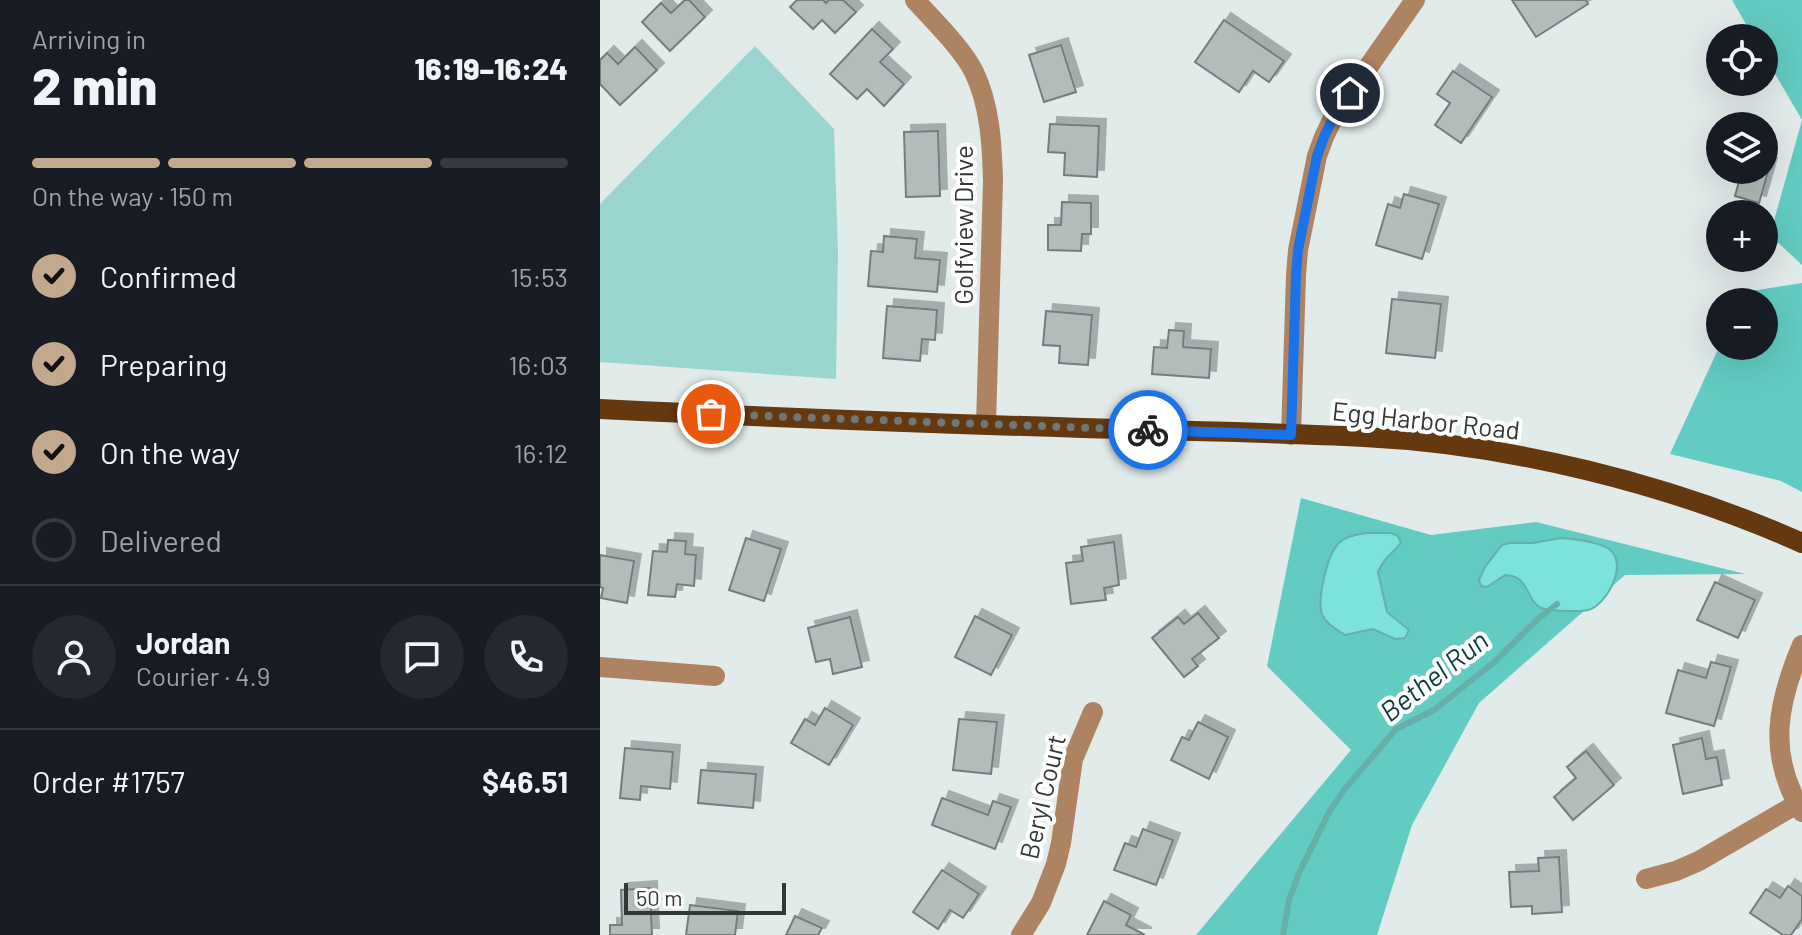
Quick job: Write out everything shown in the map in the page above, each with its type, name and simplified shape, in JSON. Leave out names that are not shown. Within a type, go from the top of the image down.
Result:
[{"type":"main road","name":"Egg Harbor Road","points":[[600,409],[1366,437],[1418,442],[1535,459],[1653,489],[1802,543]]},
{"type":"street","name":"Golfview Drive","points":[[915,0],[973,70],[985,102],[993,181],[986,425]]},
{"type":"street","points":[[1291,435],[1298,250],[1317,156],[1334,116],[1415,0]]},
{"type":"street","points":[[1646,879],[1699,861],[1800,808],[1788,784],[1780,757],[1778,734],[1781,706],[1802,645]]},
{"type":"street","points":[[600,667],[715,676]]},
{"type":"street","name":"Beryl Court","points":[[1021,935],[1041,903],[1056,864],[1073,759],[1093,712]]},
{"type":"shaded area","points":[[1732,0],[1802,0],[1802,120],[1778,79],[1778,24],[1746,24]]},
{"type":"shaded area","points":[[755,46],[834,129],[838,252],[836,379],[600,362],[600,204]]},
{"type":"shaded area","points":[[1802,120],[1802,265],[1778,242],[1778,206]]},
{"type":"shaded area","points":[[1802,283],[1802,492],[1781,481],[1670,454],[1713,360],[1778,360],[1778,288],[1770,288]]},
{"type":"shaded area","points":[[1301,498],[1431,535],[1536,522],[1745,574],[1625,575],[1479,703],[1412,825],[1377,935],[1196,935],[1351,750],[1267,666]]},
{"type":"shaded area","points":[[1391,533],[1398,536],[1401,543],[1378,572],[1387,612],[1409,630],[1405,638],[1395,639],[1373,629],[1345,635],[1322,614],[1322,589],[1333,551],[1350,536]]},
{"type":"shaded area","points":[[1561,538],[1599,544],[1615,555],[1617,564],[1613,583],[1595,607],[1573,611],[1540,607],[1525,585],[1512,576],[1505,575],[1487,587],[1481,586],[1479,580],[1485,567],[1502,545]]},
{"type":"building","points":[[689,0],[705,17],[670,51],[642,22],[661,3],[671,13]]},
{"type":"building","points":[[797,0],[823,0],[826,3],[829,0],[843,0],[856,12],[835,33],[822,20],[813,29],[790,7]]},
{"type":"building","points":[[1512,0],[1586,0],[1588,4],[1536,37]]},
{"type":"building","points":[[1224,20],[1284,61],[1269,82],[1253,71],[1239,92],[1195,62]]},
{"type":"building","points":[[872,29],[893,49],[880,62],[904,84],[884,106],[867,89],[857,99],[830,74]]},
{"type":"building","points":[[1061,45],[1076,92],[1044,102],[1029,55]]},
{"type":"building","points":[[635,47],[657,70],[620,105],[600,84],[600,60],[607,53],[618,64]]},
{"type":"building","points":[[1453,71],[1492,97],[1461,143],[1435,125],[1450,103],[1437,94]]},
{"type":"building","points":[[1050,124],[1099,126],[1097,177],[1064,175],[1065,153],[1048,152]]},
{"type":"building","points":[[938,131],[940,196],[906,197],[904,132]]},
{"type":"building","points":[[1738,184],[1764,184],[1760,200],[1735,196]]},
{"type":"building","points":[[1404,194],[1439,204],[1422,259],[1376,245],[1388,204],[1400,208]]},
{"type":"building","points":[[1062,202],[1091,203],[1091,234],[1082,234],[1081,251],[1048,250],[1048,225],[1061,225]]},
{"type":"building","points":[[884,236],[917,239],[915,258],[940,260],[937,292],[868,286],[871,251],[883,252]]},
{"type":"building","points":[[1392,299],[1441,304],[1435,358],[1386,353]]},
{"type":"building","points":[[887,306],[937,310],[935,340],[922,339],[920,361],[883,358]]},
{"type":"building","points":[[1046,311],[1092,315],[1088,365],[1059,363],[1060,346],[1043,345]]},
{"type":"building","points":[[1169,330],[1184,331],[1183,347],[1211,349],[1209,378],[1152,374],[1154,347],[1167,348]]},
{"type":"building","points":[[746,538],[781,549],[764,601],[729,590]]},
{"type":"building","points":[[668,540],[686,541],[685,554],[696,555],[694,586],[677,584],[675,597],[648,595],[653,551],[667,552]]},
{"type":"building","points":[[1114,542],[1119,585],[1104,588],[1106,600],[1071,604],[1066,563],[1083,561],[1081,547]]},
{"type":"building","points":[[600,555],[634,561],[627,603],[601,598]]},
{"type":"building","points":[[1715,582],[1755,600],[1738,638],[1697,620]]},
{"type":"building","points":[[1198,613],[1219,638],[1192,659],[1198,666],[1184,677],[1152,638],[1178,617],[1184,624]]},
{"type":"building","points":[[975,616],[1012,635],[991,675],[955,657]]},
{"type":"building","points":[[850,617],[862,667],[833,674],[830,659],[816,662],[808,628]]},
{"type":"building","points":[[1711,662],[1731,667],[1714,726],[1666,713],[1678,670],[1706,678]]},
{"type":"building","points":[[825,708],[853,725],[829,765],[791,743],[805,719],[815,725]]},
{"type":"building","points":[[959,719],[997,722],[991,774],[953,770]]},
{"type":"building","points":[[1198,722],[1228,737],[1209,779],[1171,760],[1182,737],[1189,740]]},
{"type":"building","points":[[1702,738],[1706,759],[1717,757],[1722,785],[1683,794],[1673,745]]},
{"type":"building","points":[[625,748],[673,752],[670,789],[641,786],[640,800],[620,798]]},
{"type":"building","points":[[1586,751],[1614,785],[1573,820],[1554,797],[1576,778],[1567,767]]},
{"type":"building","points":[[701,770],[756,774],[753,808],[698,803]]},
{"type":"building","points":[[942,798],[988,815],[993,801],[1011,807],[995,849],[932,825]]},
{"type":"building","points":[[1143,829],[1173,840],[1156,885],[1114,870],[1125,843],[1136,847]]},
{"type":"building","points":[[1559,857],[1562,912],[1532,914],[1532,906],[1511,907],[1509,872],[1539,871],[1538,858]]},
{"type":"building","points":[[942,870],[979,894],[963,918],[950,910],[938,929],[913,912]]},
{"type":"building","points":[[1788,886],[1802,896],[1802,919],[1791,935],[1783,935],[1750,913],[1766,889],[1780,898]]},
{"type":"building","points":[[650,888],[652,935],[610,935],[610,925],[622,925],[621,890]]},
{"type":"building","points":[[1104,901],[1131,915],[1126,925],[1145,935],[1087,935]]},
{"type":"building","points":[[690,905],[738,911],[735,935],[686,935]]},
{"type":"building","points":[[795,916],[822,928],[818,935],[786,935]]},
{"type":"waterway","name":"Bethel Run","points":[[1283,935],[1289,900],[1299,873],[1329,812],[1344,790],[1396,729],[1434,710],[1493,663],[1557,604]]},
{"type":"way so far","points":[[711,414],[1148,430]]},
{"type":"route","points":[[1148,430],[1291,435],[1298,250],[1317,156],[1334,116],[1350,93]]}]
